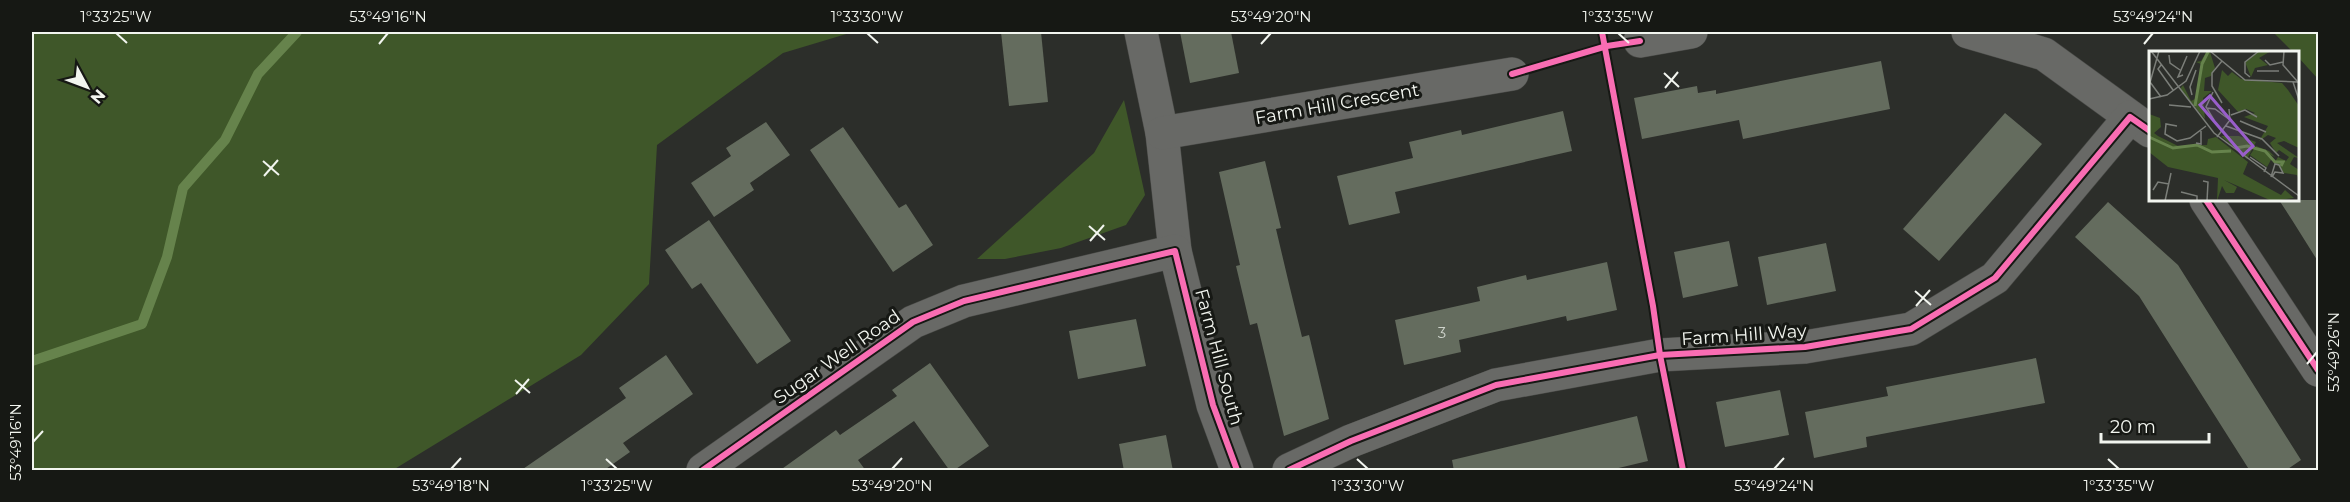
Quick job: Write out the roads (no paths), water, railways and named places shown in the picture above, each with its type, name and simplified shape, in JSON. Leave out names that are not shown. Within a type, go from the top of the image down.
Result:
[{"type":"street","name":"Farm Hill South","points":[[1141,32],[1162,133],[1175,251],[1213,405],[1237,471]]},
{"type":"street","points":[[1640,41],[1691,32]]},
{"type":"street","points":[[1968,32],[2044,54],[2140,124]]},
{"type":"street","name":"Farm Hill Crescent","points":[[1162,133],[1512,74]]},
{"type":"street","name":"Farm Hill Way","points":[[1289,471],[1351,441],[1496,385],[1660,355],[1805,347],[1911,329],[1995,278],[2140,124]]},
{"type":"street","points":[[2207,201],[2319,370]]},
{"type":"street","name":"Sugar Well Road","points":[[704,471],[913,322],[964,301],[1175,251]]},
{"type":"waterway","points":[[32,361],[142,324],[167,257],[183,188],[225,140],[258,74],[297,32]]}]
